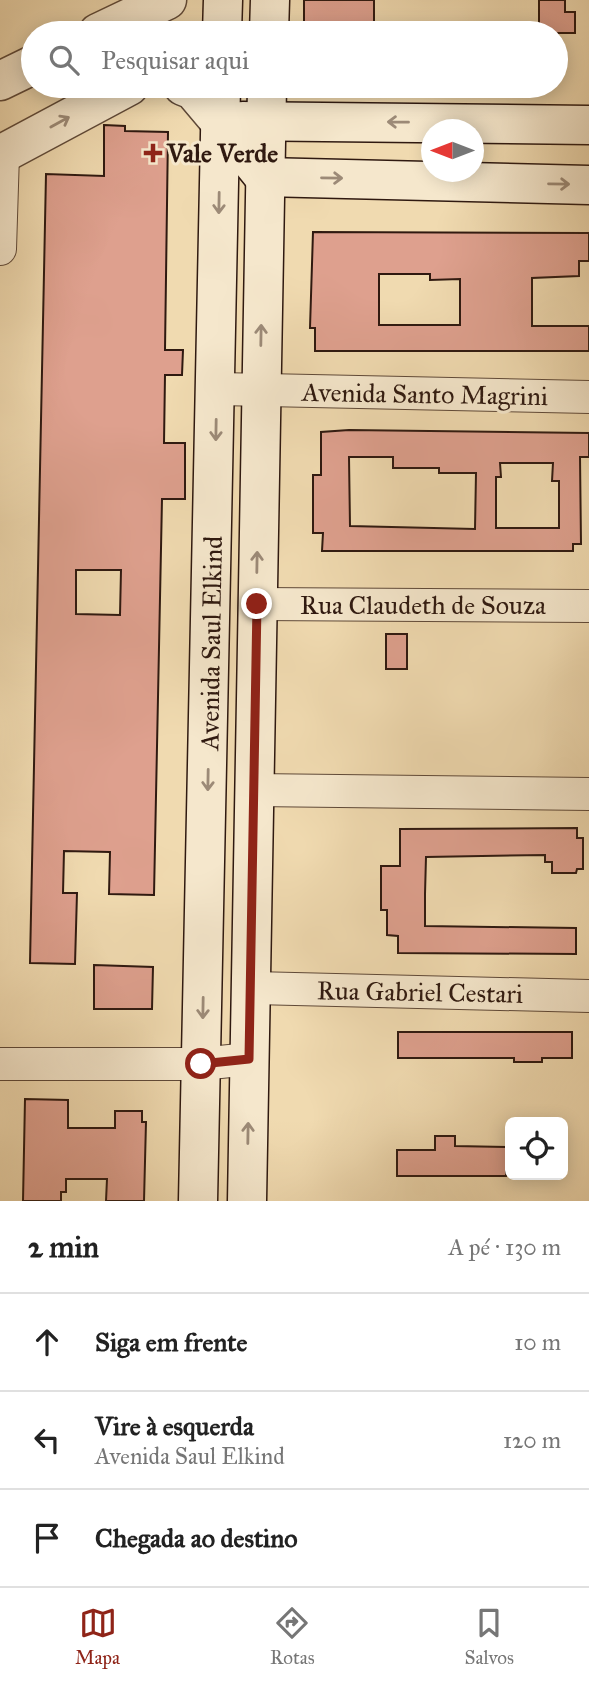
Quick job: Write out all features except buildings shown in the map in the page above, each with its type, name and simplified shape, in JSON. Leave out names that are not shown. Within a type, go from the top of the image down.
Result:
[{"type":"main road","points":[[123,21],[167,0]]},
{"type":"main road","points":[[222,21],[223,0]]},
{"type":"main road","points":[[269,21],[270,0]]},
{"type":"main road","points":[[0,81],[21,71]]},
{"type":"main road","points":[[1,154],[106,98]]},
{"type":"main road","points":[[589,125],[267,103],[220,104],[264,177],[589,185]]},
{"type":"main road","name":"Avenida Saul Elkind","points":[[247,1201],[267,103]]},
{"type":"main road","name":"Avenida Saul Elkind","points":[[198,1201],[217,389],[220,104]]},
{"type":"street","points":[[0,249],[1,154]]},
{"type":"street","name":"Avenida Santo Magrini","points":[[217,389],[589,397]]},
{"type":"street","name":"Rua Claudeth de Souza","points":[[257,604],[589,606]]},
{"type":"street","points":[[254,790],[589,794]]},
{"type":"street","name":"Rua Gabriel Cestari","points":[[250,988],[589,996]]},
{"type":"street","points":[[0,1064],[201,1064],[249,1059]]},
{"type":"place","name":"Vale Verde","points":[[153,153]]},
{"type":"route","points":[[201,1064],[249,1059],[257,604]]}]
